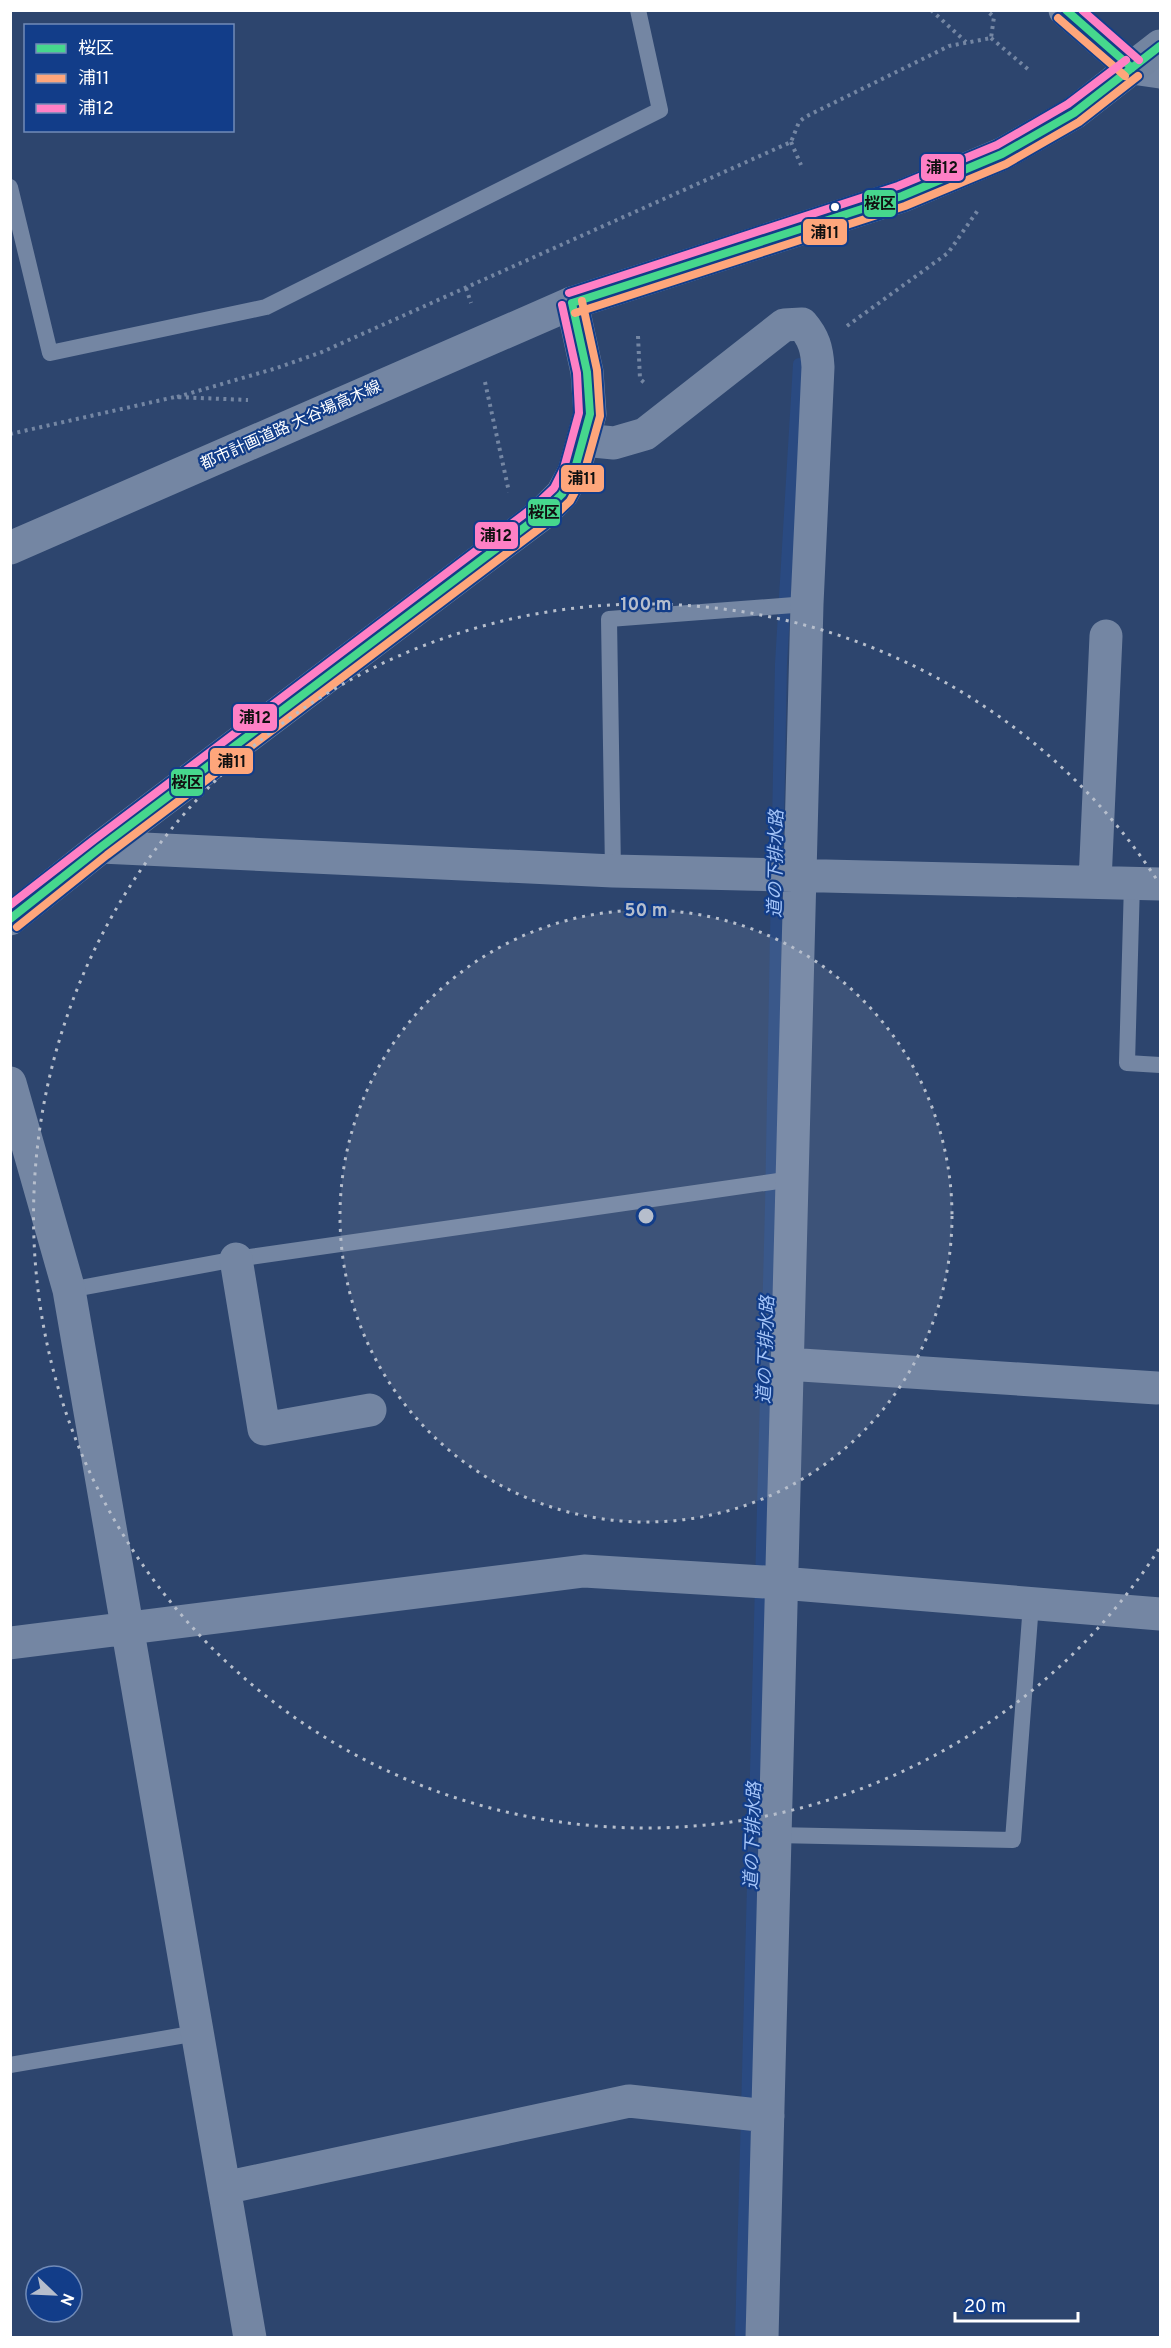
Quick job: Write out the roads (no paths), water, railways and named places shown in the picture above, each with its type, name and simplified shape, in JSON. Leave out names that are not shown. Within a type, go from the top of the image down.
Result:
[{"type":"main road","points":[[10,919],[542,514],[562,494],[574,472],[590,414],[587,382],[572,303],[903,196],[1002,154],[1146,70],[1161,46]]},
{"type":"street","points":[[1065,10],[1146,70]]},
{"type":"street","name":"都市計画道路 大谷場高木線","points":[[10,548],[572,303]]},
{"type":"street","points":[[583,440],[614,442],[645,434],[784,325],[801,324],[811,334],[817,347],[818,368],[807,604],[762,2337]]},
{"type":"street","points":[[1095,882],[1106,636]]},
{"type":"street","points":[[101,848],[613,872],[800,874],[1146,883]]},
{"type":"street","points":[[10,1083],[69,1290],[250,2337]]},
{"type":"street","points":[[236,1259],[264,1429],[370,1410]]},
{"type":"street","points":[[786,1364],[1157,1388]]},
{"type":"street","points":[[10,1643],[584,1571],[782,1583],[1161,1614]]},
{"type":"street","points":[[224,2188],[629,2101],[768,2116]]},
{"type":"lane","points":[[10,187],[50,353],[266,307],[660,110],[638,10]]},
{"type":"lane","points":[[613,872],[609,619],[807,604]]},
{"type":"lane","points":[[1146,883],[1127,1063],[1161,1065]]},
{"type":"lane","points":[[69,1290],[236,1259],[792,1179]]},
{"type":"lane","points":[[775,1835],[1013,1840],[1031,1604]]},
{"type":"lane","points":[[10,2065],[197,2033]]},
{"type":"waterway","name":"道の下排水路","points":[[741,2338],[771,1207],[781,664],[799,364]]}]
